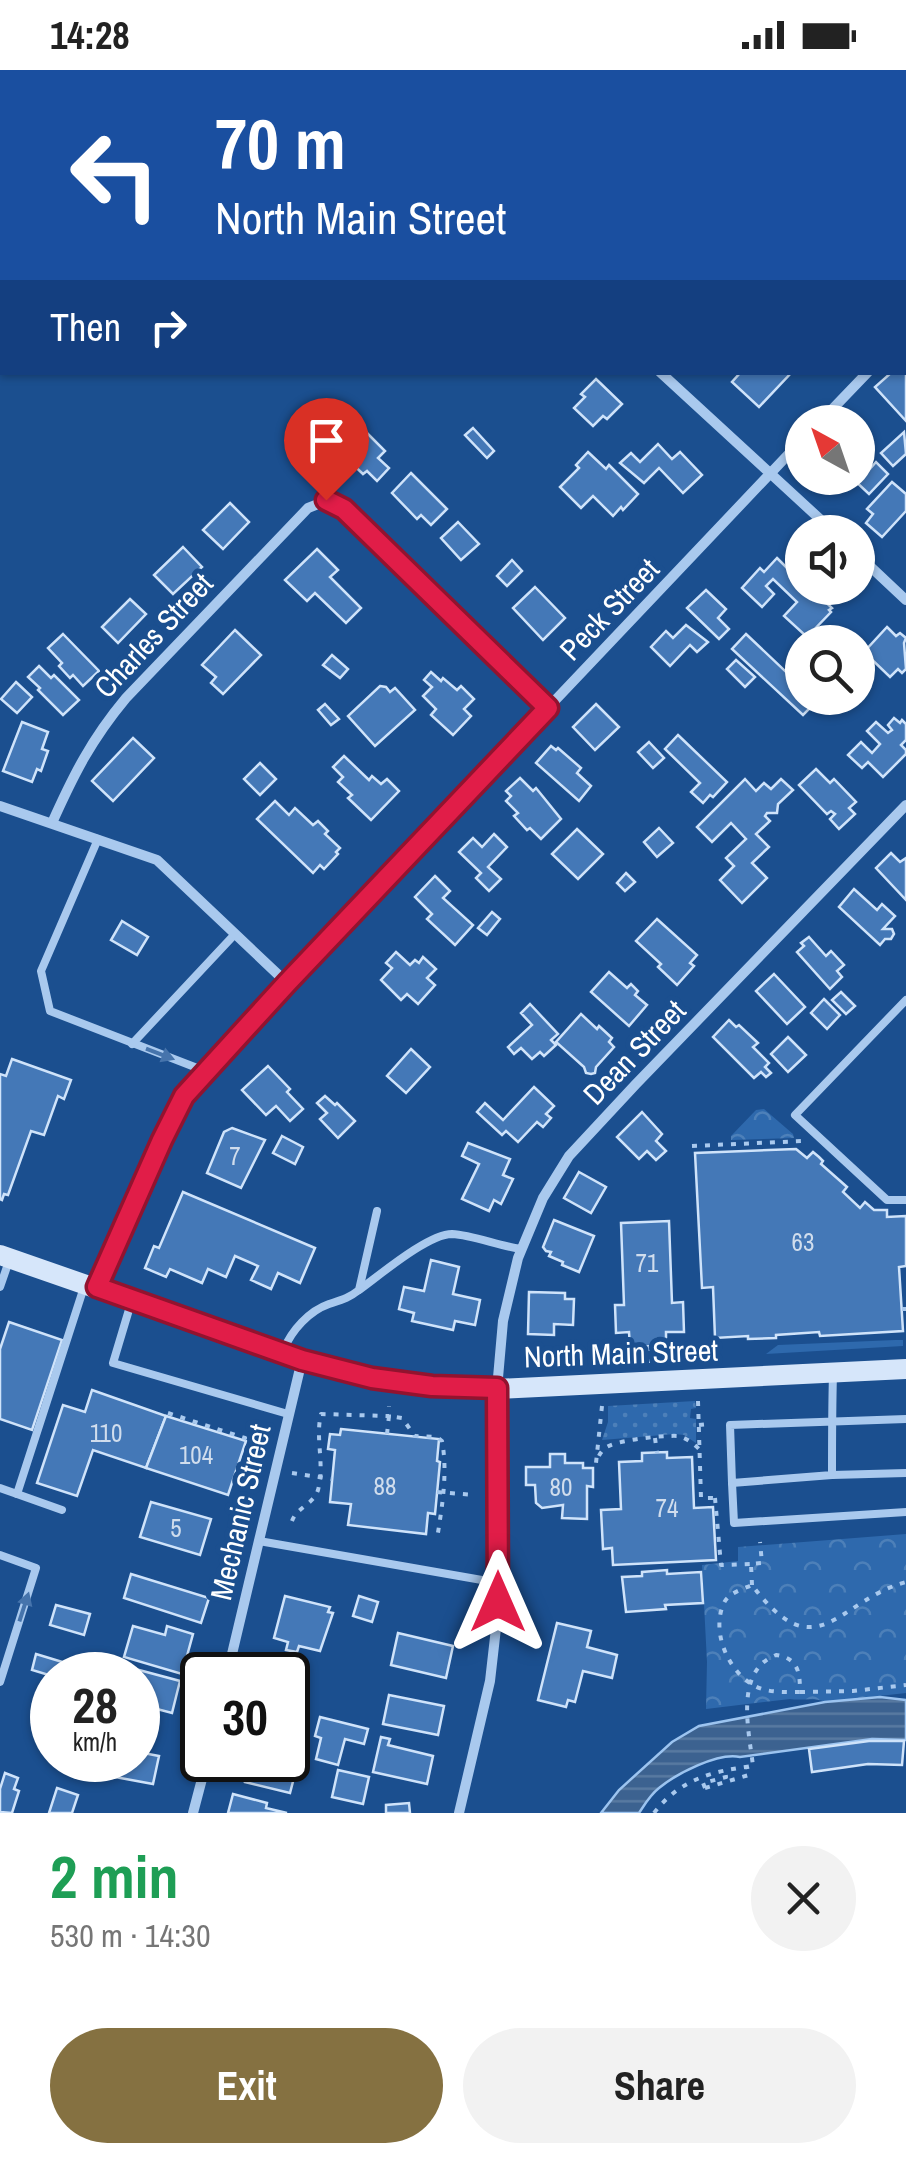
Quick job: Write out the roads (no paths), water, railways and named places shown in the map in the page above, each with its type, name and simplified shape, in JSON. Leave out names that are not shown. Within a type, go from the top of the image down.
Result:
[{"type":"main road","name":"North Main Street","points":[[5,1256],[292,1357],[372,1378],[432,1386],[497,1388],[906,1369]]},
{"type":"street","points":[[663,375],[816,515]]},
{"type":"street","points":[[836,405],[865,375]]},
{"type":"street","name":"Peck Street","points":[[91,1285],[184,1096],[785,458]]},
{"type":"street","name":"Charles Street","points":[[52,822],[98,731],[126,698],[308,508],[326,500],[344,509],[548,708]]},
{"type":"street","points":[[875,571],[906,600]]},
{"type":"street","name":"Dean Street","points":[[459,1813],[490,1681],[498,1583],[497,1388],[503,1321],[522,1250],[542,1198],[569,1156],[906,804]]},
{"type":"street","points":[[0,806],[157,860],[287,983]]},
{"type":"street","name":"Mechanic Street","points":[[232,1652],[288,1414],[292,1357]]},
{"type":"street","points":[[193,1813],[201,1782]]},
{"type":"lane","points":[[98,838],[41,971],[50,1011],[205,1071]]},
{"type":"lane","points":[[132,1044],[235,934]]},
{"type":"lane","points":[[906,1000],[795,1115],[887,1200],[906,1200]]},
{"type":"lane","points":[[359,1290],[377,1212]]},
{"type":"lane","points":[[292,1357],[289,1336],[303,1322],[325,1305],[347,1299],[426,1242],[454,1234],[522,1250]]},
{"type":"lane","points":[[0,1287],[5,1256]]},
{"type":"lane","points":[[16,1494],[91,1285]]},
{"type":"lane","points":[[132,1299],[113,1362],[288,1414]]},
{"type":"lane","points":[[832,1374],[832,1475]]},
{"type":"lane","points":[[906,1419],[730,1426],[734,1523],[906,1512]]},
{"type":"lane","points":[[732,1482],[906,1473]]},
{"type":"lane","points":[[0,1488],[62,1510]]},
{"type":"lane","points":[[259,1541],[498,1583]]},
{"type":"lane","points":[[0,1555],[36,1568],[0,1682]]}]
